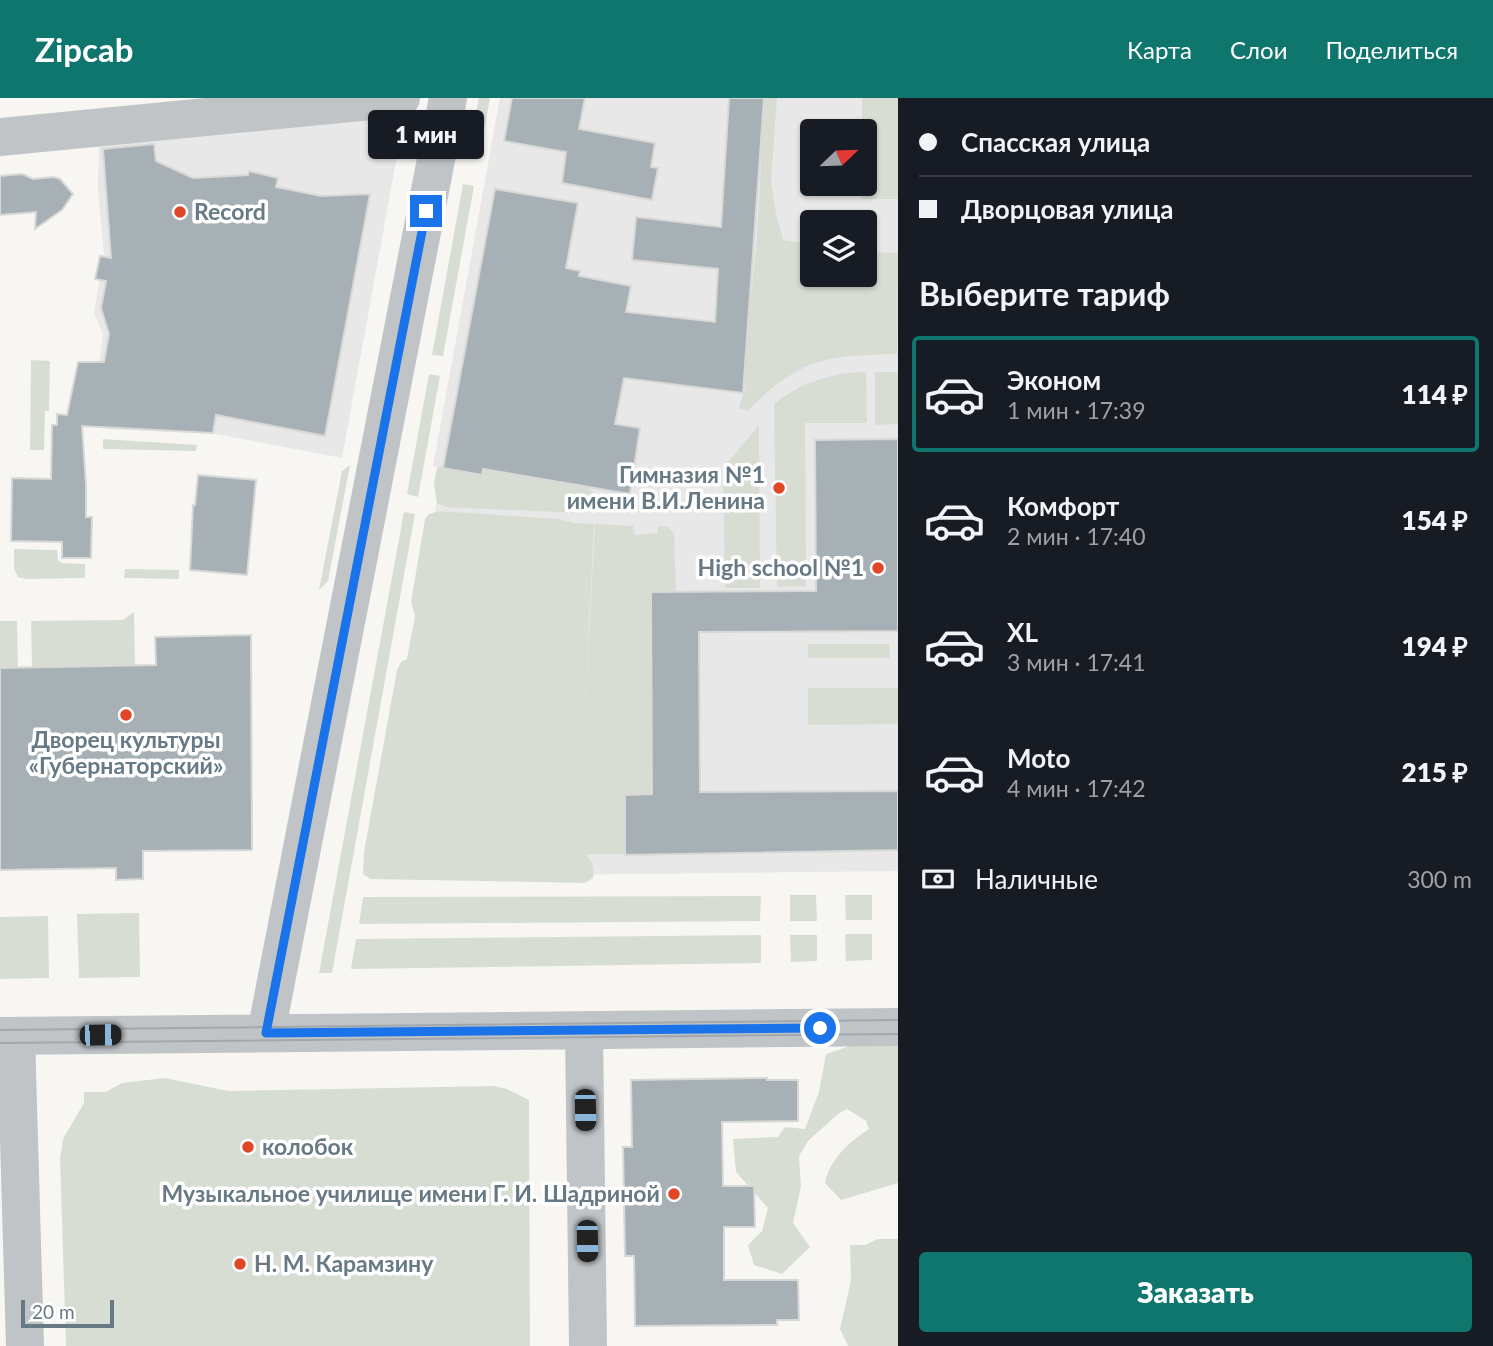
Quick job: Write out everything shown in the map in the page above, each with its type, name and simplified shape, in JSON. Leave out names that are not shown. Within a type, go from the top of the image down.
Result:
[{"type":"street","points":[[0,137],[401,98]]},
{"type":"street","points":[[266,1033],[448,98],[439,98]]},
{"type":"street","points":[[25,1346],[8,1036],[898,1027]]},
{"type":"street","points":[[584,1030],[589,1346]]},
{"type":"shaded area","points":[[479,98],[490,98],[480,154],[469,152]]},
{"type":"shaded area","name":"Гимназия №1 имени В.И.Ленина","points":[[500,98],[898,98],[898,871],[366,877],[443,469],[433,466]]},
{"type":"shaded area","points":[[764,98],[777,98],[771,181],[783,240],[800,242],[800,287],[877,287],[877,252],[898,253],[897,354],[850,356],[814,363],[783,380],[747,411],[739,408],[746,386],[740,364],[751,295]]},
{"type":"shaded area","points":[[862,98],[898,98],[898,199],[862,199],[862,196],[877,196],[877,119],[862,119]]},
{"type":"shaded area","points":[[405,112],[342,458],[216,434],[105,429],[117,370],[99,365],[103,334],[94,313],[104,253],[98,191],[99,142]]},
{"type":"shaded area","points":[[463,184],[474,186],[443,356],[432,355]]},
{"type":"shaded area","points":[[31,360],[50,361],[49,411],[45,411],[44,450],[30,450]]},
{"type":"shaded area","points":[[866,372],[867,423],[805,423],[806,586],[777,587],[774,404],[817,380]]},
{"type":"shaded area","points":[[875,372],[898,372],[898,424],[875,425]]},
{"type":"shaded area","points":[[429,374],[440,376],[418,497],[407,494]]},
{"type":"shaded area","points":[[759,425],[760,588],[725,588],[723,468]]},
{"type":"shaded area","points":[[103,439],[197,445],[196,451],[103,449]]},
{"type":"shaded area","points":[[479,463],[584,485],[594,493],[596,503],[592,510],[578,513],[446,507],[437,503],[434,483],[437,468]]},
{"type":"shaded area","points":[[350,465],[328,581],[319,590],[342,471]]},
{"type":"shaded area","points":[[439,511],[594,524],[582,764],[595,524],[633,526],[635,535],[658,533],[658,526],[667,526],[674,533],[676,592],[650,592],[652,794],[624,794],[624,854],[586,854],[592,862],[593,878],[585,883],[371,879],[363,874],[364,852],[397,670],[401,662],[407,659],[415,616],[411,602],[425,519],[429,514]]},
{"type":"shaded area","points":[[404,512],[415,514],[332,973],[319,973]]},
{"type":"shaded area","points":[[14,549],[57,550],[58,560],[62,563],[85,564],[85,578],[18,577],[14,569]]},
{"type":"shaded area","points":[[125,569],[179,570],[179,579],[124,578]]},
{"type":"shaded area","points":[[134,612],[135,665],[32,668],[31,621],[123,620]]},
{"type":"shaded area","points":[[0,621],[17,621],[18,668],[0,668]]},
{"type":"shaded area","points":[[808,644],[889,644],[890,658],[808,658]]},
{"type":"shaded area","points":[[808,688],[898,688],[898,724],[808,725]]},
{"type":"shaded area","points":[[790,895],[816,895],[817,921],[790,921]]},
{"type":"shaded area","points":[[845,895],[872,895],[872,920],[846,920]]},
{"type":"shaded area","points":[[761,896],[760,921],[359,924],[363,897]]},
{"type":"shaded area","points":[[139,913],[140,977],[79,978],[77,914]]},
{"type":"shaded area","points":[[48,916],[49,978],[0,979],[0,917]]},
{"type":"shaded area","points":[[845,934],[872,934],[872,960],[846,961]]},
{"type":"shaded area","points":[[761,935],[761,963],[351,969],[356,939]]},
{"type":"shaded area","points":[[790,935],[817,935],[817,961],[791,962]]},
{"type":"shaded area","points":[[871,1039],[898,1042],[898,1183],[841,1200],[825,1183],[831,1166],[841,1152],[869,1129],[866,1121],[847,1109],[838,1114],[808,1141],[799,1156],[801,1187],[793,1223],[810,1247],[782,1274],[754,1265],[748,1245],[762,1231],[768,1208],[736,1172],[733,1139],[778,1137],[785,1127],[805,1129],[819,1092],[826,1054]]},
{"type":"shaded area","points":[[165,1078],[228,1091],[494,1086],[529,1100],[530,1346],[66,1346],[60,1159],[63,1139],[84,1103],[84,1092],[106,1092],[122,1083]]},
{"type":"shaded area","points":[[878,1239],[898,1239],[898,1346],[848,1346],[840,1329],[851,1280],[850,1245],[865,1245]]},
{"type":"building","points":[[512,98],[585,98],[579,129],[655,143],[651,167],[658,168],[652,200],[562,183],[566,152],[504,141]]},
{"type":"building","points":[[729,98],[764,98],[743,393],[624,378],[615,424],[640,428],[630,494],[483,469],[482,475],[443,468],[495,189],[578,203],[566,268],[580,271],[579,276],[631,286],[626,312],[715,322],[718,269],[632,260],[636,217],[721,227]]},
{"type":"building","points":[[154,144],[156,161],[193,178],[248,175],[249,171],[278,178],[276,187],[321,196],[370,194],[325,436],[216,415],[213,433],[82,426],[86,517],[92,517],[91,558],[62,558],[62,542],[11,541],[12,478],[51,479],[52,425],[57,425],[57,414],[67,415],[78,362],[104,362],[109,334],[101,308],[106,281],[95,279],[100,256],[111,258],[103,149]]},
{"type":"building","points":[[22,174],[33,179],[60,179],[73,194],[62,210],[35,229],[36,212],[0,215],[0,176]]},
{"type":"building","points":[[898,439],[898,631],[699,632],[700,792],[898,791],[898,850],[625,855],[625,795],[652,794],[651,592],[816,591],[815,440]]},
{"type":"building","points":[[198,475],[256,480],[247,575],[190,570],[193,505]]},
{"type":"building","name":"Дворец культуры «Губернаторский»","points":[[251,635],[252,850],[143,851],[143,879],[116,880],[116,868],[0,870],[0,668],[156,665],[155,637]]},
{"type":"building","name":"Музыкальное училище имени Г. И. Шадриной","points":[[631,1080],[798,1080],[798,1121],[722,1122],[723,1186],[754,1186],[755,1227],[724,1227],[724,1280],[798,1280],[799,1320],[777,1320],[777,1325],[635,1326],[634,1256],[625,1256],[623,1147],[632,1147]]},
{"type":"tram line","points":[[0,1030],[898,1020]]},
{"type":"tram line","points":[[0,1043],[898,1034]]},
{"type":"place","name":"Record","points":[[180,212]]},
{"type":"place","name":"Гимназия №1 имени В.И.Ленина","points":[[779,488]]},
{"type":"place","name":"High school №1","points":[[878,568]]},
{"type":"place","name":"Дворец культуры «Губернаторский»","points":[[126,715]]},
{"type":"place","name":"колобок","points":[[248,1147]]},
{"type":"place","name":"Музыкальное училище имени Г. И. Шадриной","points":[[674,1194]]},
{"type":"place","name":"Н. М. Карамзину","points":[[240,1264]]},
{"type":"route","points":[[426,211],[266,1033],[820,1028]]}]
